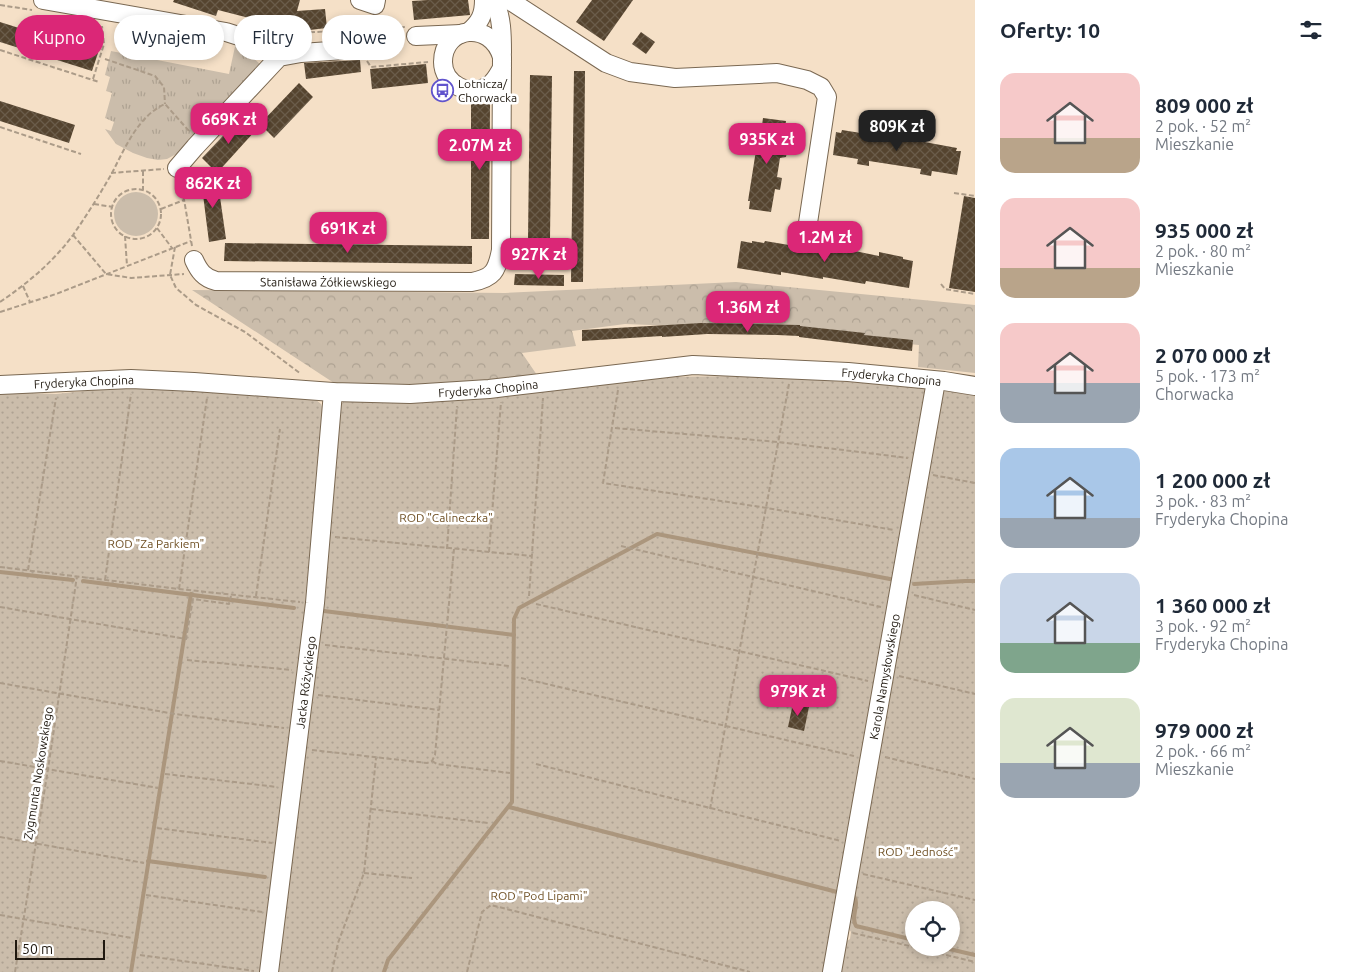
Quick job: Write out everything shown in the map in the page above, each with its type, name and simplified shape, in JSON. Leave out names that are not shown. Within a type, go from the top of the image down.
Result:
[{"type":"street","points":[[360,0],[375,5],[376,0]]},
{"type":"street","points":[[484,0],[482,20],[465,33],[454,38],[447,46],[443,61],[446,74],[452,82],[456,86],[469,91],[484,89],[490,86],[496,80],[502,62],[502,25],[494,0]]},
{"type":"street","points":[[509,0],[606,62],[630,72],[675,78],[777,73],[807,80],[821,87],[827,97],[806,236]]},
{"type":"street","points":[[41,6],[119,14],[234,34]]},
{"type":"street","points":[[410,31],[485,34],[495,41],[499,48],[502,62]]},
{"type":"street","points":[[177,168],[279,57],[322,52]]},
{"type":"street","name":"Stanisława Żółkiewskiego","points":[[198,266],[209,279],[216,281],[472,282],[492,275],[499,260],[501,250],[502,62]]},
{"type":"street","name":"Fryderyka Chopina","points":[[0,385],[131,379],[333,392],[447,393],[693,365],[848,372],[975,386]]},
{"type":"street","name":"Karola Namysłowskiego","points":[[832,972],[936,381]]},
{"type":"street","name":"Jacka Różyckiego","points":[[263,972],[315,603],[333,392]]},
{"type":"path","points":[[0,4],[41,6]]},
{"type":"path","points":[[312,38],[410,31]]},
{"type":"path","points":[[0,50],[99,82]]},
{"type":"path","points":[[105,59],[155,76],[164,87],[165,104],[200,141]]},
{"type":"path","points":[[92,79],[99,60]]},
{"type":"path","points":[[367,60],[371,67],[443,61]]},
{"type":"path","points":[[0,302],[23,286],[54,258],[73,235],[94,204],[137,128],[154,110],[165,104]]},
{"type":"path","points":[[0,127],[81,154]]},
{"type":"path","points":[[73,235],[106,274],[131,278],[170,275],[198,266],[191,241],[177,168],[112,173]]},
{"type":"path","points":[[143,170],[143,190]]},
{"type":"path","points":[[131,190],[143,190],[155,197],[161,209],[161,218],[157,228],[151,234],[143,238],[134,239],[118,231],[113,224],[113,207],[116,199],[123,193],[131,190]]},
{"type":"path","points":[[954,193],[975,196]]},
{"type":"path","points":[[161,209],[184,200]]},
{"type":"path","points":[[94,204],[113,207]]},
{"type":"path","points":[[157,228],[174,248],[170,275],[176,288],[196,305],[245,332],[301,374]]},
{"type":"path","points":[[125,236],[127,266]]},
{"type":"path","points":[[0,312],[56,294],[191,241]]},
{"type":"path","points":[[941,284],[945,289],[975,294]]},
{"type":"path","points":[[23,286],[30,302]]},
{"type":"path","points":[[710,809],[790,378]]},
{"type":"path","points":[[619,384],[603,484],[767,508],[896,531]]},
{"type":"path","points":[[179,589],[208,390]]},
{"type":"path","points":[[528,596],[544,393]]},
{"type":"path","points":[[105,580],[131,394]]},
{"type":"path","points":[[489,552],[502,397]]},
{"type":"path","points":[[28,570],[56,398]]},
{"type":"path","points":[[447,548],[458,401]]},
{"type":"path","points":[[615,428],[778,442],[909,458]]},
{"type":"path","points":[[256,596],[280,429]]},
{"type":"path","points":[[926,474],[975,483]]},
{"type":"path","points":[[328,536],[532,556]]},
{"type":"path","points":[[621,546],[882,608]]},
{"type":"path","points":[[312,750],[427,763],[432,761],[435,755],[454,549]]},
{"type":"path","points":[[0,567],[230,596],[256,596],[307,603]]},
{"type":"path","name":"Zygmunta Noskowskiego","points":[[15,972],[77,576]]},
{"type":"path","points":[[906,593],[975,610]]},
{"type":"path","points":[[0,606],[186,639],[193,599],[229,604],[230,596]]},
{"type":"path","points":[[536,604],[869,681]]},
{"type":"path","points":[[316,644],[509,666]]},
{"type":"path","points":[[187,660],[295,670]]},
{"type":"path","points":[[892,674],[975,694]]},
{"type":"path","points":[[521,678],[856,757]]},
{"type":"path","points":[[0,683],[175,714],[288,728]]},
{"type":"path","points":[[310,694],[439,710]]},
{"type":"path","points":[[878,755],[975,779]]},
{"type":"path","points":[[332,972],[338,943],[364,873],[376,758]]},
{"type":"path","points":[[0,761],[158,788]]},
{"type":"path","points":[[432,761],[437,764],[510,772]]},
{"type":"path","points":[[536,764],[840,841]]},
{"type":"path","points":[[165,774],[281,787]]},
{"type":"path","points":[[371,809],[488,823]]},
{"type":"path","points":[[157,828],[277,844]]},
{"type":"path","points":[[0,837],[144,863]]},
{"type":"path","points":[[856,872],[975,900]]},
{"type":"path","points":[[364,873],[412,878]]},
{"type":"path","points":[[146,895],[265,912]]},
{"type":"path","points":[[467,972],[482,912],[491,905],[750,972]]},
{"type":"path","points":[[0,914],[132,938]]},
{"type":"path","points":[[851,933],[854,932],[905,945]]},
{"type":"path","points":[[140,955],[263,972]]},
{"type":"path","points":[[951,956],[975,962]]},
{"type":"green space","points":[[111,51],[114,52],[114,60],[157,60],[229,74],[234,51],[234,60],[256,60],[262,66],[182,151],[167,159],[158,160],[133,153],[116,144],[105,129],[111,131],[114,122],[105,118],[112,93],[106,91],[110,77],[105,75]]},
{"type":"green space","points":[[136,192],[148,196],[154,202],[158,214],[154,226],[148,232],[136,236],[124,232],[118,226],[114,214],[118,202],[124,196]]},
{"type":"green space","points":[[736,282],[975,305],[975,373],[918,367],[919,345],[751,329],[625,324],[572,331],[576,346],[522,353],[537,375],[401,389],[334,383],[192,290],[505,293]]},
{"type":"green space","points":[[754,376],[926,387],[929,389],[826,972],[276,972],[341,405],[345,399],[649,377]]},
{"type":"green space","name":"ROD \"Za Parkiem\"","points":[[132,386],[315,399],[321,404],[324,412],[307,603],[261,972],[0,972],[0,392],[56,394]]},
{"type":"green space","name":"ROD \"Jedność\"","points":[[942,390],[975,394],[975,972],[838,972],[844,943],[850,939],[851,932],[847,926]]},
{"type":"building","points":[[174,0],[300,0],[297,11],[325,9],[326,15],[322,15],[322,29],[312,30],[312,15],[238,15],[218,10],[216,15],[213,15],[173,2]]},
{"type":"building","points":[[468,0],[470,15],[414,20],[412,1]]},
{"type":"building","points":[[592,0],[633,0],[604,41],[576,22]]},
{"type":"building","points":[[0,22],[15,27],[15,47],[0,42]]},
{"type":"building","points":[[641,32],[655,42],[646,54],[632,44]]},
{"type":"building","points":[[57,60],[96,60],[92,71]]},
{"type":"building","points":[[360,60],[361,72],[306,79],[304,63]]},
{"type":"building","points":[[426,64],[428,83],[372,89],[370,69]]},
{"type":"building","points":[[574,71],[585,71],[583,282],[571,282]]},
{"type":"building","points":[[530,75],[552,76],[550,239],[528,239]]},
{"type":"building","points":[[299,83],[313,97],[274,138],[260,124]]},
{"type":"building","points":[[0,101],[75,125],[69,143],[0,121]]},
{"type":"building","points":[[471,104],[490,104],[489,239],[471,239]]},
{"type":"building","points":[[241,117],[255,131],[217,173],[202,158]]},
{"type":"building","points":[[763,118],[786,121],[782,146],[788,145],[786,157],[780,158],[777,177],[782,178],[780,190],[775,189],[771,212],[749,209],[750,201],[748,201],[760,125],[762,125]]},
{"type":"building","points":[[842,130],[892,138],[892,136],[957,148],[956,151],[961,151],[957,175],[932,171],[931,176],[920,174],[921,169],[869,161],[869,166],[857,164],[858,159],[833,155],[836,132],[841,133]]},
{"type":"building","points":[[217,176],[226,239],[209,242],[201,179]]},
{"type":"building","points":[[964,196],[975,198],[975,292],[949,288]]},
{"type":"building","points":[[741,241],[764,243],[765,241],[795,246],[794,244],[837,251],[837,249],[850,250],[879,256],[879,252],[903,257],[903,259],[913,261],[909,288],[866,281],[865,284],[823,277],[823,279],[781,272],[781,275],[737,268]]},
{"type":"building","points":[[225,243],[472,246],[472,264],[224,261]]},
{"type":"building","points":[[515,274],[564,275],[564,286],[514,285]]},
{"type":"building","points":[[701,323],[800,325],[865,333],[864,335],[913,340],[912,351],[799,336],[777,335],[707,334],[582,341],[582,330]]},
{"type":"building","points":[[793,703],[809,707],[804,731],[788,727]]},
{"type":"waterway","points":[[384,972],[388,960],[512,802],[514,619],[519,608],[657,534],[895,580]]},
{"type":"waterway","points":[[0,572],[73,580]]},
{"type":"waterway","points":[[83,581],[294,608]]},
{"type":"waterway","points":[[914,584],[975,581]]},
{"type":"waterway","points":[[131,972],[191,594]]},
{"type":"waterway","points":[[324,611],[514,635]]},
{"type":"waterway","points":[[509,807],[837,892]]},
{"type":"waterway","points":[[148,861],[265,877]]},
{"type":"waterway","points":[[854,896],[856,900],[854,919],[856,926],[905,938]]},
{"type":"waterway","points":[[960,952],[975,955]]},
{"type":"place","name":"Lotnicza/ Chorwacka","points":[[442,90]]},
{"type":"park label","name":"ROD \"Calineczka\"","points":[[446,517]]},
{"type":"park label","name":"ROD \"Pod Lipami\"","points":[[539,895]]}]
